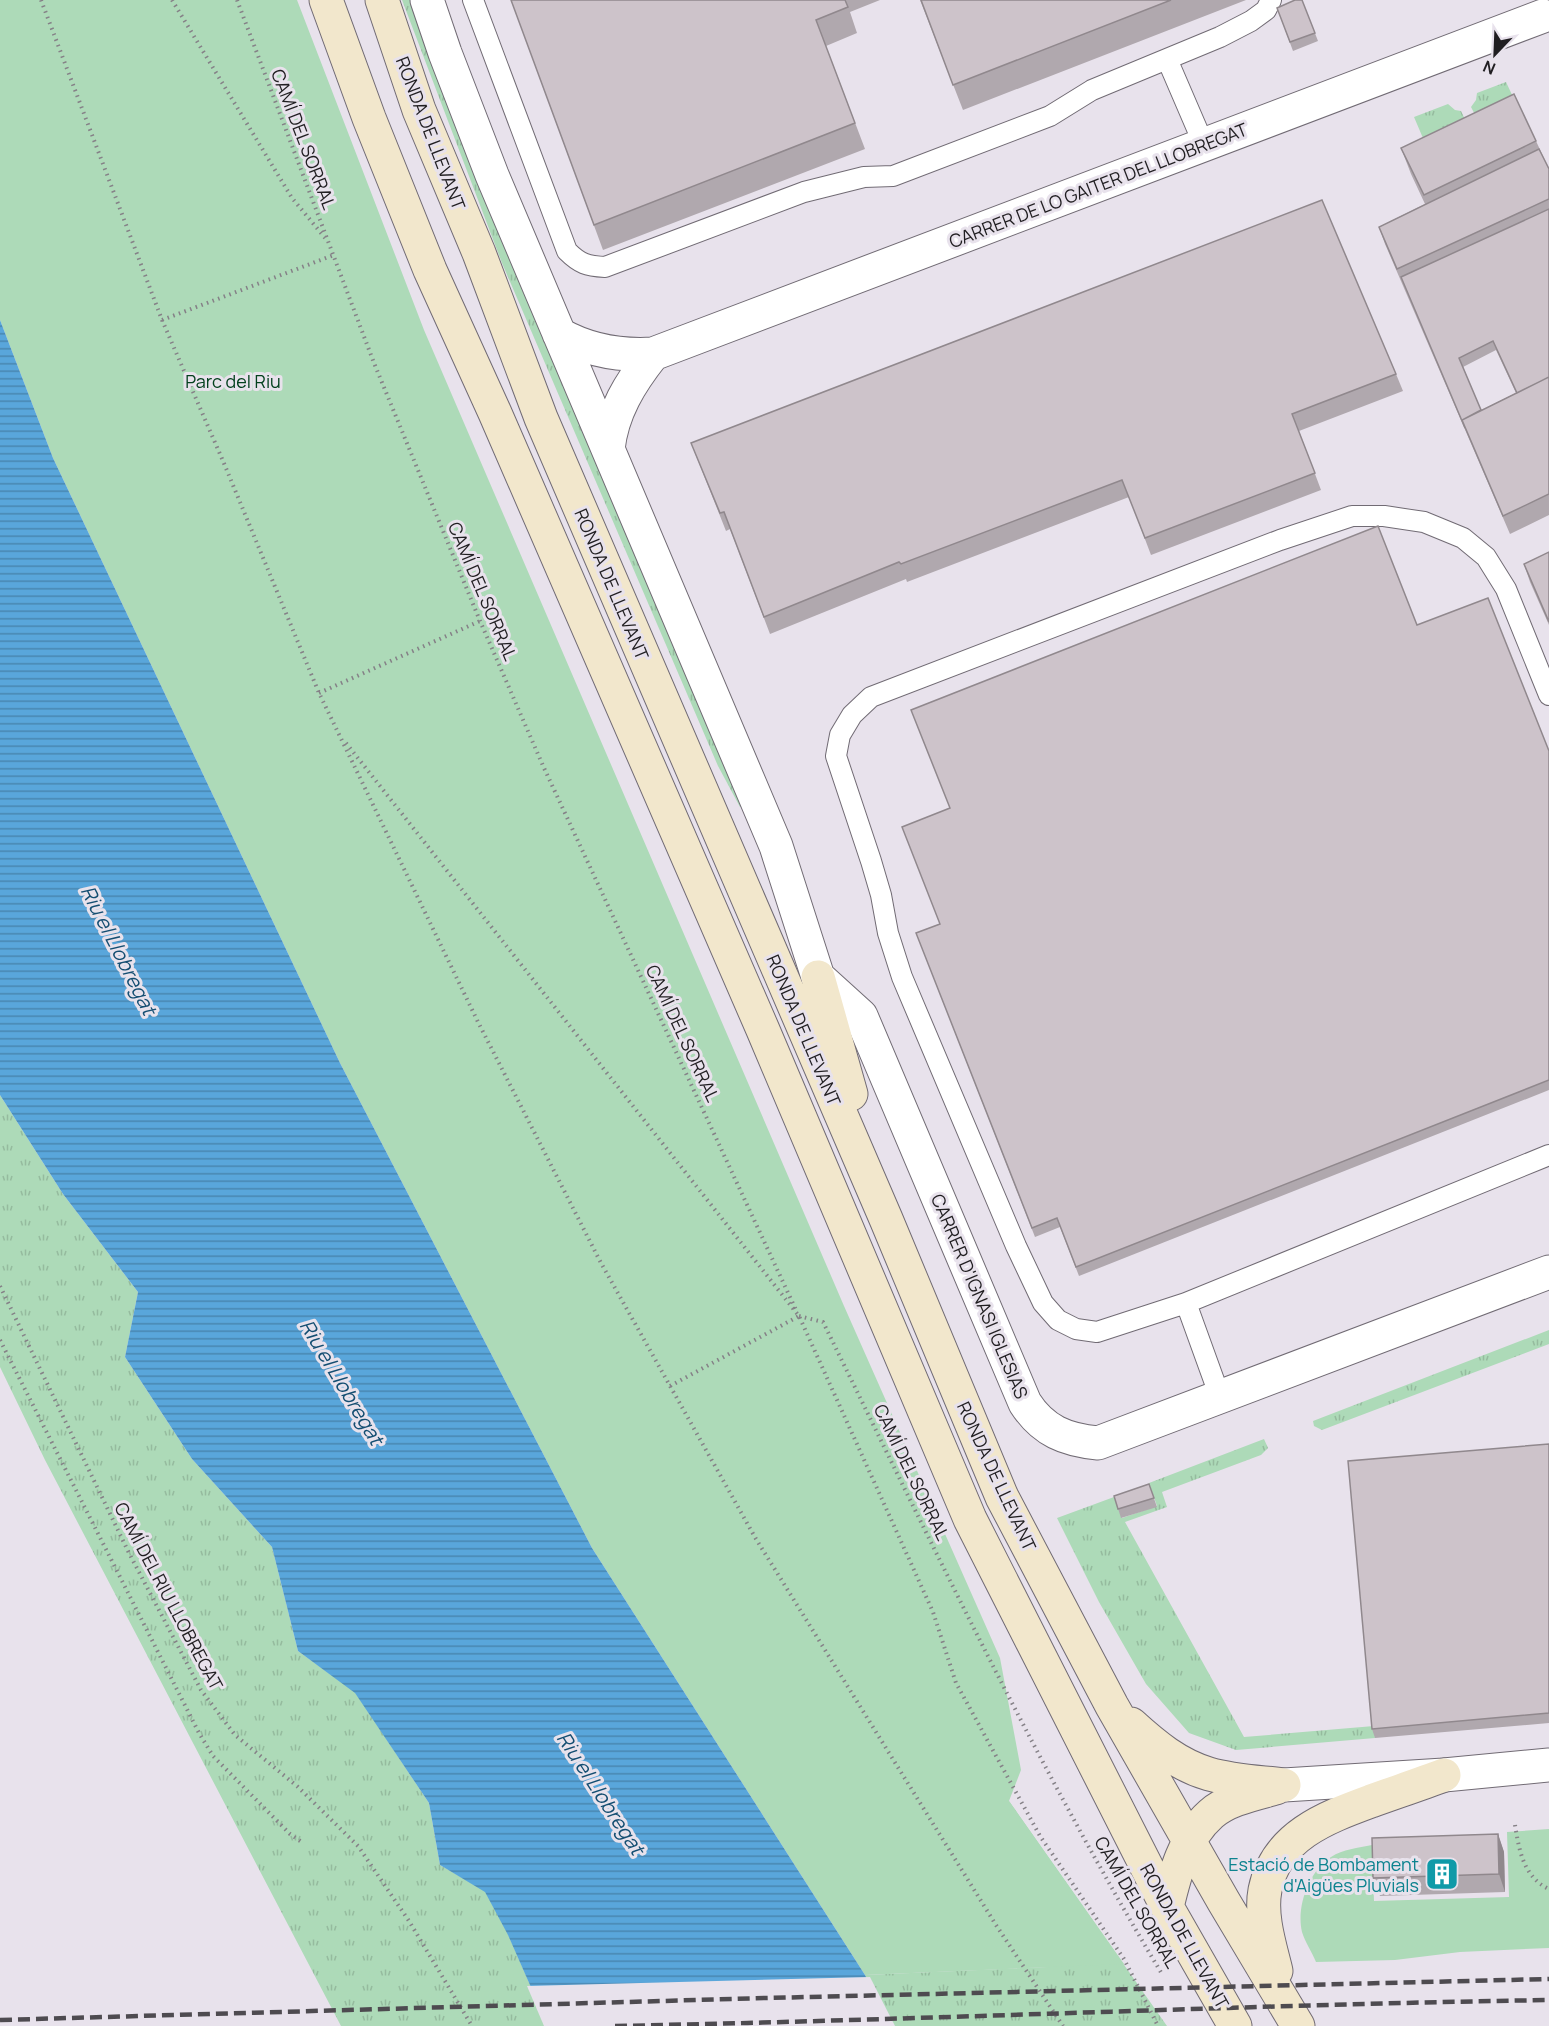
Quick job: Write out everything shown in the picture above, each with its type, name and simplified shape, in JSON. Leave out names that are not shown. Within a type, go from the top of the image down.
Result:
[{"type":"main road","name":"RONDA DE LLEVANT","points":[[326,0],[369,118],[430,270],[495,413],[763,1030],[970,1519],[1167,1907],[1235,2026]]},
{"type":"main road","name":"RONDA DE LLEVANT","points":[[382,0],[419,110],[479,253],[541,418],[886,1220],[1002,1497],[1112,1706],[1291,2014]]},
{"type":"main road","points":[[818,977],[886,1220]]},
{"type":"main road","points":[[1112,1706],[1152,1744],[1179,1762],[1209,1774],[1284,1785]]},
{"type":"main road","points":[[1291,2014],[1266,1926],[1264,1905],[1265,1890],[1272,1869],[1283,1850],[1310,1826],[1332,1815],[1444,1775]]},
{"type":"main road","points":[[1167,1907],[1175,1873],[1189,1840],[1211,1814],[1245,1797],[1284,1785]]},
{"type":"street","name":"RONDA DE LLEVANT","points":[[427,0],[444,52],[492,175],[777,846],[818,977]]},
{"type":"street","name":"CARRER DE LO GAITER DEL LLOBREGAT","points":[[559,333],[580,344],[600,350],[620,354],[653,354],[1544,15]]},
{"type":"street","points":[[608,449],[612,421],[636,376],[653,354]]},
{"type":"street","name":"CARRER D'IGNASI IGLESIAS","points":[[818,977],[861,1016],[1025,1402],[1044,1426],[1062,1437],[1098,1443],[1549,1272]]},
{"type":"street","points":[[1284,1785],[1549,1766]]},
{"type":"lane","points":[[473,0],[567,251],[578,262],[605,267],[804,192],[864,177],[893,176],[1050,116],[1092,90],[1220,37],[1251,21],[1266,10],[1271,0]]},
{"type":"lane","points":[[1167,59],[1204,145]]},
{"type":"lane","points":[[1549,694],[1506,589],[1486,557],[1463,538],[1424,522],[1384,516],[1352,516],[1280,540],[872,697],[852,715],[840,735],[836,756],[871,861],[881,895],[888,933],[902,977],[1016,1246],[1043,1303],[1058,1320],[1076,1329],[1097,1332],[1186,1303],[1549,1155]]},
{"type":"lane","points":[[1186,1303],[1220,1397]]},
{"type":"path","points":[[41,0],[162,320],[228,472],[319,693],[478,1022],[601,1263],[756,1539],[996,1925],[1063,2026]]},
{"type":"path","points":[[172,0],[292,198],[329,242]]},
{"type":"path","name":"CAMÍ DEL SORRAL","points":[[237,0],[374,363],[480,621],[549,778],[799,1316],[823,1322],[982,1643],[1119,1901],[1165,1978]]},
{"type":"path","points":[[162,320],[334,255]]},
{"type":"path","points":[[319,693],[480,621]]},
{"type":"path","points":[[340,736],[799,1316],[933,1612],[956,1683],[1040,1836],[1124,1959],[1158,2026]]},
{"type":"path","name":"CAMÍ DEL RIU LLOBREGAT","points":[[0,1286],[129,1553],[201,1690],[235,1735],[298,1787],[358,1846],[409,1921],[472,2026]]},
{"type":"path","points":[[670,1386],[799,1316]]},
{"type":"path","points":[[0,1340],[199,1733],[213,1756],[290,1834],[303,1843]]},
{"type":"path","points":[[1515,1825],[1520,1854],[1530,1874],[1549,1889]]},
{"type":"green space","name":"Parc del Riu","points":[[0,0],[297,0],[424,330],[844,1306],[1000,1658],[1021,1770],[1009,1801],[1124,1964],[865,1975],[592,1548],[340,1063],[53,458],[0,320]]},
{"type":"green space","points":[[402,0],[420,0],[754,804],[740,807],[718,766],[502,263]]},
{"type":"green space","points":[[1506,82],[1521,114],[1484,132],[1471,107],[1476,100],[1477,93]]},
{"type":"green space","points":[[1448,104],[1455,110],[1461,111],[1473,136],[1431,157],[1414,117]]},
{"type":"green space","points":[[0,1095],[63,1194],[138,1292],[125,1357],[192,1459],[272,1547],[298,1651],[355,1692],[429,1803],[440,1865],[485,1891],[508,1934],[548,2026],[341,2026],[45,1460],[0,1367]]},
{"type":"green space","points":[[1549,1330],[1549,1344],[1322,1430],[1314,1426],[1313,1421]]},
{"type":"green space","points":[[1264,1439],[1268,1448],[1261,1455],[1162,1492],[1167,1507],[1125,1522],[1244,1737],[1374,1726],[1375,1738],[1236,1750],[1189,1733],[1146,1684],[1099,1602],[1057,1518],[1114,1497],[1122,1518],[1157,1506],[1149,1483]]},
{"type":"green space","points":[[1009,1801],[1167,2026],[892,2026],[865,1975],[1047,1967]]},
{"type":"green space","points":[[1549,1829],[1549,1948],[1460,1952],[1395,1960],[1316,1962],[1302,1932],[1303,1901],[1316,1871],[1336,1854],[1372,1845],[1374,1901],[1509,1897],[1507,1832]]},
{"type":"water","name":"Riu el Llobregat","points":[[0,320],[53,458],[340,1063],[592,1548],[865,1975],[892,2026],[548,2026],[508,1935],[485,1892],[440,1865],[429,1803],[355,1693],[298,1651],[272,1547],[192,1459],[125,1357],[138,1292],[63,1194],[0,1095]]},
{"type":"pier","points":[[870,1977],[895,2026],[544,2026],[527,1986]]},
{"type":"building","points":[[511,0],[845,0],[848,7],[816,20],[855,123],[594,225]]},
{"type":"building","points":[[921,0],[1171,0],[953,85]]},
{"type":"building","points":[[1295,0],[1302,0],[1315,33],[1290,42],[1277,8]]},
{"type":"building","points":[[1514,94],[1536,141],[1424,195],[1401,148]]},
{"type":"building","points":[[1539,149],[1549,169],[1549,199],[1397,269],[1379,227]]},
{"type":"building","points":[[1322,200],[1396,374],[1292,414],[1315,473],[1145,538],[1122,480],[901,564],[899,562],[764,617],[724,512],[720,513],[691,443]]},
{"type":"building","points":[[1549,209],[1549,377],[1517,393],[1493,341],[1459,358],[1481,410],[1462,420],[1465,428],[1401,277]]},
{"type":"building","points":[[1549,377],[1549,494],[1503,516],[1462,420]]},
{"type":"building","points":[[1378,526],[1417,625],[1488,598],[1549,751],[1549,1080],[1076,1267],[1057,1218],[1032,1228],[916,933],[940,924],[902,827],[950,808],[911,710]]},
{"type":"building","points":[[1549,552],[1549,622],[1524,564]]},
{"type":"building","points":[[1549,1444],[1549,1713],[1372,1729],[1348,1461]]},
{"type":"building","points":[[1149,1484],[1154,1498],[1118,1509],[1114,1496]]},
{"type":"building","points":[[1498,1834],[1499,1874],[1373,1878],[1372,1838]]},
{"type":"railway","points":[[0,2020],[1549,1979]]},
{"type":"railway","points":[[615,2026],[1549,2000]]},
{"type":"place","name":"Estació de Bombament d'Aigües Pluvials","points":[[1442,1874]]}]
